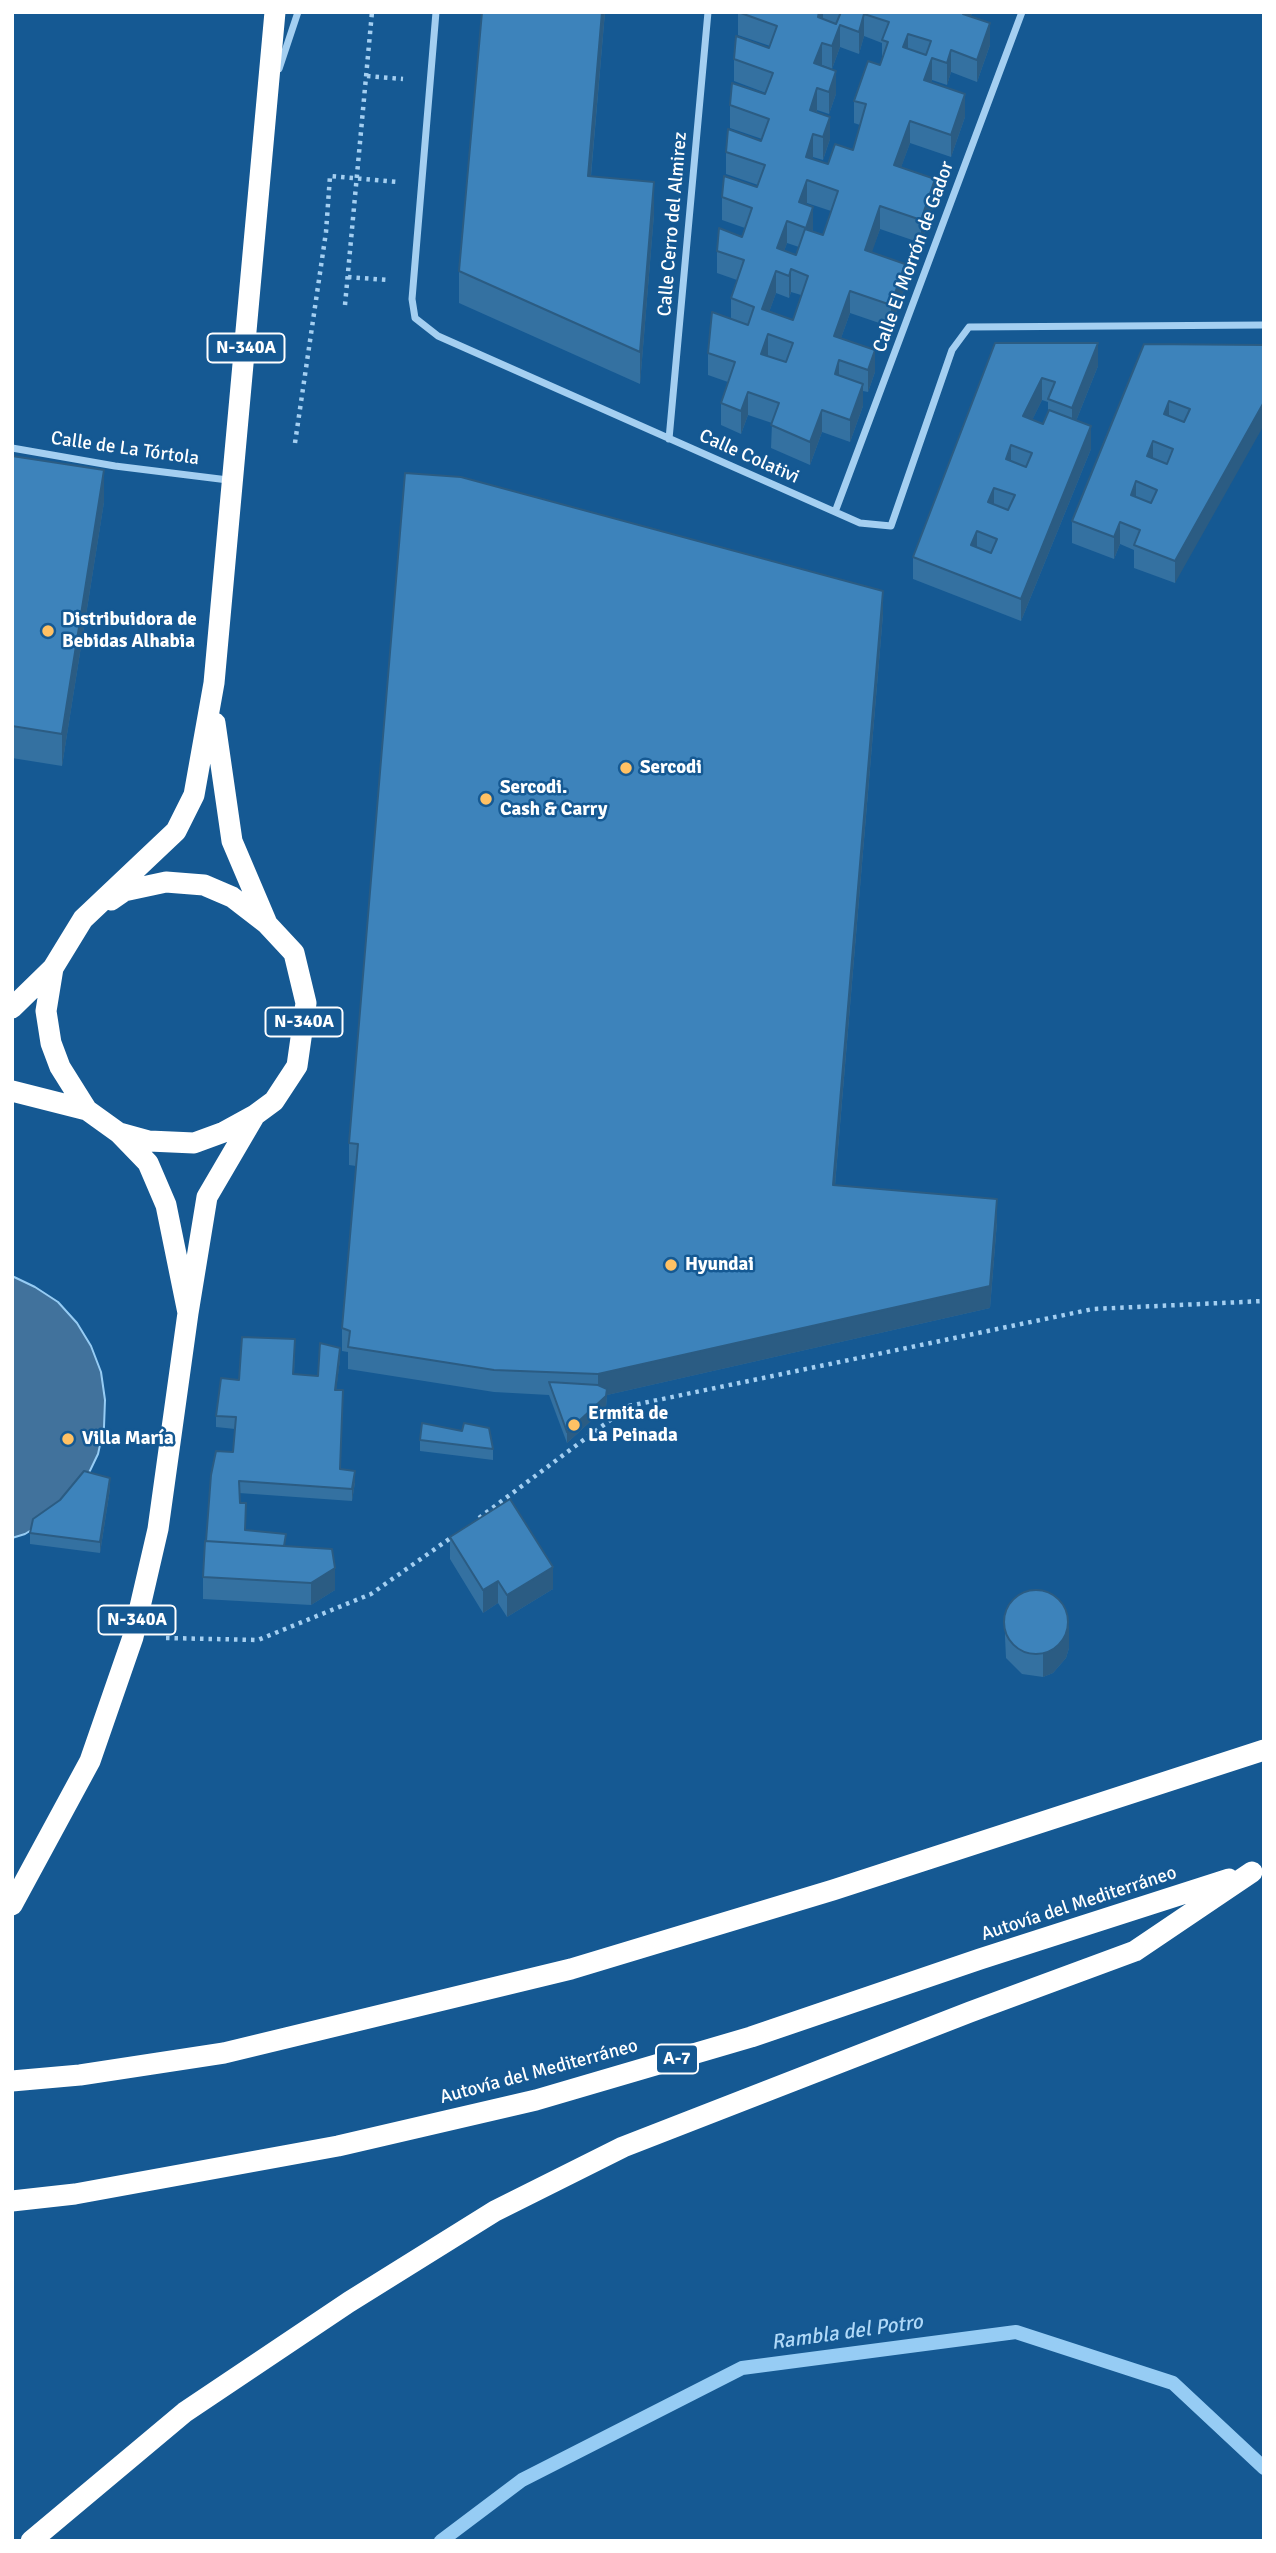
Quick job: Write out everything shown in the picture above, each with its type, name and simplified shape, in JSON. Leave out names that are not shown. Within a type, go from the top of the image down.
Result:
[{"type":"highway","name":"N-340A","points":[[188,1313],[166,1205],[148,1163],[120,1133],[87,1110],[60,1067],[51,1043],[46,1011],[52,968],[83,919],[176,831],[194,795],[214,683],[275,12]]},
{"type":"highway","name":"N-340A","points":[[214,683],[214,715],[232,841],[267,924]]},
{"type":"highway","name":"N-340A","points":[[83,919],[124,891],[166,882],[204,886],[232,897],[267,924],[294,953],[306,1003],[297,1066],[274,1101],[254,1115],[224,1132],[194,1143],[149,1141],[120,1133]]},
{"type":"highway","points":[[12,1008],[52,968]]},
{"type":"highway","points":[[12,1091],[87,1110]]},
{"type":"highway","name":"N-340A","points":[[12,1905],[90,1761],[134,1637],[159,1529],[188,1313],[207,1197],[254,1115]]},
{"type":"highway","points":[[12,2081],[80,2075],[224,2053],[571,1969],[833,1890],[1264,1749]]},
{"type":"highway","points":[[31,2541],[184,2412],[349,2302],[495,2211],[623,2147],[1135,1951],[1258,1870]]},
{"type":"highway","name":"Autovía del Mediterráneo","points":[[12,2201],[75,2194],[338,2146],[536,2100],[751,2037],[980,1959],[1258,1870]]},
{"type":"street","points":[[268,99],[298,12]]},
{"type":"street","name":"Calle Colativi","points":[[436,12],[412,299],[415,318],[438,336],[860,523],[891,526],[952,350],[969,327],[1264,325]]},
{"type":"street","name":"Calle Cerro del Almirez","points":[[670,439],[708,12]]},
{"type":"street","name":"Calle El Morrón de Gador","points":[[835,512],[1022,12]]},
{"type":"street","name":"Calle de La Tórtola","points":[[12,448],[116,466],[233,480]]},
{"type":"path","points":[[345,305],[373,12]]},
{"type":"path","points":[[367,76],[411,79]]},
{"type":"path","points":[[295,443],[326,232],[330,176],[402,183]]},
{"type":"path","points":[[348,277],[393,281]]},
{"type":"path","points":[[472,1523],[629,1406],[1093,1309],[1264,1301]]},
{"type":"path","points":[[134,1637],[258,1640],[371,1594],[461,1531]]},
{"type":"water","points":[[12,1276],[58,1302],[77,1323],[91,1346],[101,1372],[105,1400],[104,1427],[98,1454],[86,1479],[49,1519],[25,1534],[12,1538]]},
{"type":"building","points":[[482,12],[602,12],[588,176],[654,182],[640,352],[459,271]]},
{"type":"building","points":[[738,12],[819,12],[818,17],[836,24],[841,12],[964,12],[963,14],[990,23],[977,60],[951,50],[947,63],[932,58],[924,80],[965,94],[951,135],[910,121],[894,165],[935,179],[921,220],[880,206],[865,250],[905,264],[891,305],[850,291],[834,336],[875,350],[868,370],[839,360],[835,374],[863,384],[850,420],[822,410],[810,442],[771,425],[779,403],[748,392],[741,411],[721,403],[735,362],[708,353],[712,312],[748,325],[754,307],[731,298],[744,260],[717,251],[719,228],[742,237],[752,208],[722,197],[724,176],[757,187],[765,165],[726,152],[728,129],[761,141],[769,119],[730,105],[732,83],[765,94],[773,73],[734,59],[736,36],[769,48],[777,26]],"holes":[[[864,14],[889,22],[882,40],[888,42],[880,65],[868,61],[854,101],[866,104],[853,150],[835,144],[828,164],[806,157],[813,134],[823,137],[830,117],[810,110],[817,88],[829,92],[836,71],[814,63],[822,43],[832,46],[840,25],[859,32]],[[908,34],[931,41],[926,55],[903,47]],[[807,180],[838,191],[823,235],[805,229],[796,255],[777,248],[787,221],[806,228],[813,207],[799,202]],[[791,269],[808,276],[793,320],[762,309],[776,271],[789,276]],[[768,334],[793,343],[786,362],[761,354]]]},
{"type":"building","points":[[995,343],[1098,343],[1072,408],[1048,399],[1055,382],[1042,378],[1023,416],[1043,424],[1049,410],[1091,426],[1021,599],[913,557]],"holes":[[[1011,445],[1032,453],[1026,467],[1006,459]],[[994,488],[1015,495],[1008,510],[988,502]],[[977,531],[997,539],[991,553],[971,545]]]},
{"type":"building","points":[[1144,344],[1264,345],[1264,402],[1175,561],[1134,545],[1140,530],[1120,522],[1114,537],[1072,521]],"holes":[[[1169,401],[1190,409],[1184,422],[1164,414]],[[1153,441],[1173,449],[1167,464],[1147,456]],[[1136,481],[1157,490],[1151,503],[1131,495]]]},
{"type":"building","points":[[12,456],[104,470],[62,734],[12,726]]},
{"type":"building","name":"Sercodi","points":[[405,473],[461,477],[883,591],[833,1185],[997,1199],[990,1286],[598,1374],[494,1370],[348,1347],[350,1331],[342,1328],[358,1144],[349,1143]]},
{"type":"building","points":[[242,1337],[295,1339],[293,1374],[318,1376],[320,1343],[340,1348],[335,1390],[343,1390],[340,1469],[355,1471],[352,1489],[239,1481],[240,1503],[246,1503],[245,1530],[286,1534],[284,1546],[206,1541],[211,1475],[216,1451],[233,1452],[236,1417],[216,1416],[221,1378],[239,1380]]},
{"type":"building","points":[[549,1382],[598,1385],[607,1389],[606,1396],[567,1432]]},
{"type":"building","points":[[422,1423],[462,1431],[464,1423],[489,1428],[493,1449],[420,1440]]},
{"type":"building","points":[[84,1471],[110,1478],[100,1542],[30,1533],[33,1519],[60,1500]]},
{"type":"building","points":[[510,1499],[553,1567],[507,1595],[498,1581],[483,1590],[450,1537]]},
{"type":"building","points":[[205,1541],[332,1549],[335,1568],[311,1583],[203,1577]]},
{"type":"building","points":[[1036,1590],[1054,1596],[1062,1604],[1068,1622],[1062,1640],[1054,1648],[1036,1654],[1018,1648],[1010,1640],[1004,1622],[1010,1604],[1018,1596]]},
{"type":"waterway","name":"Rambla del Potro","points":[[441,2541],[522,2480],[742,2368],[1016,2332],[1173,2383],[1264,2468]]},
{"type":"place","name":"Distribuidora de Bebidas Alhabia","points":[[48,631]]},
{"type":"place","name":"Sercodi","points":[[626,768]]},
{"type":"place","name":"Sercodi. Cash & Carry","points":[[486,799]]},
{"type":"place","name":"Hyundai","points":[[671,1265]]},
{"type":"place","name":"Ermita de La Peinada","points":[[574,1425]]},
{"type":"place","name":"Villa María","points":[[68,1439]]}]
